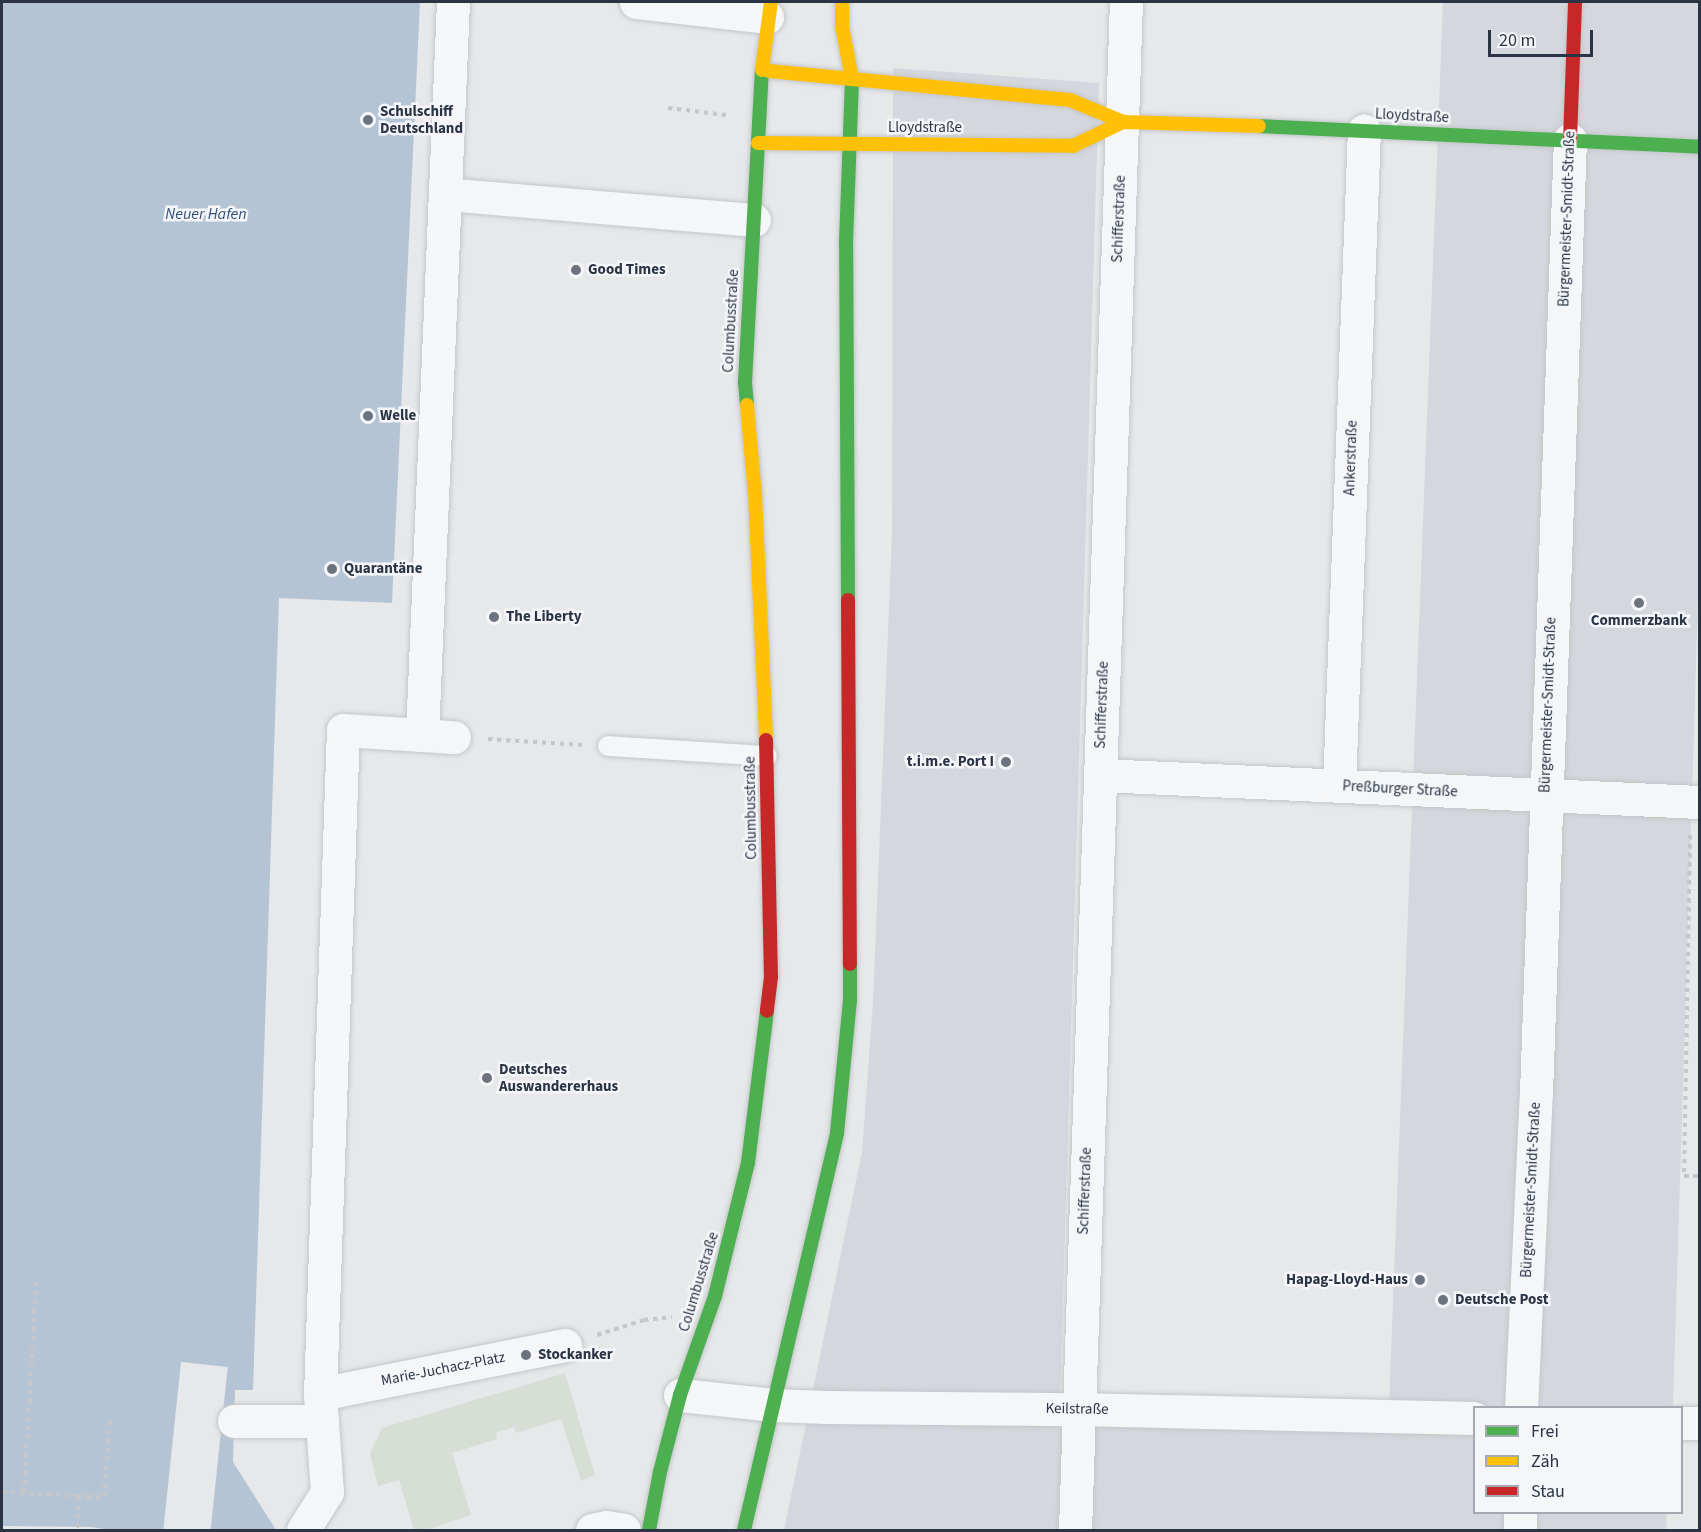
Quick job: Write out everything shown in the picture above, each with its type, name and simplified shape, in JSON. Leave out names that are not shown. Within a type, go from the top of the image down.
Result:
[{"type":"main road","points":[[744,1530],[837,1133],[850,1001],[846,243],[852,79],[842,26],[842,2]]},
{"type":"main road","name":"Bürgermeister-Smidt-Straße","points":[[1570,140],[1575,2]]},
{"type":"main road","name":"Columbusstraße","points":[[649,1530],[660,1472],[680,1395],[715,1296],[748,1163],[771,977],[767,756],[755,494],[745,382],[762,70],[769,9]]},
{"type":"main road","name":"Lloydstraße","points":[[762,70],[1070,100],[1123,122],[1364,130],[1700,147]]},
{"type":"main road","name":"Lloydstraße","points":[[758,143],[1073,146],[1123,122]]},
{"type":"street","points":[[422,735],[453,2]]},
{"type":"street","points":[[636,2],[769,9]]},
{"type":"street","name":"Schifferstraße","points":[[1075,1530],[1126,2]]},
{"type":"street","name":"Ankerstraße","points":[[1339,786],[1364,130]]},
{"type":"street","name":"Bürgermeister-Smidt-Straße","points":[[1521,1406],[1536,1093],[1570,140]]},
{"type":"street","points":[[445,194],[754,220]]},
{"type":"street","points":[[303,1530],[327,1492],[321,1407],[343,730],[454,737]]},
{"type":"street","name":"Preßburger Straße","points":[[1100,775],[1695,802]]},
{"type":"street","name":"Marie-Juchacz-Platz","points":[[234,1421],[321,1407],[565,1345]]},
{"type":"street","name":"Keilstraße","points":[[680,1395],[773,1405],[1078,1408],[1473,1418]]},
{"type":"street","points":[[1683,1423],[1700,1423]]},
{"type":"street","points":[[1520,1514],[1520,1530]]},
{"type":"street","points":[[592,1530],[606,1527],[624,1530]]},
{"type":"lane","points":[[608,746],[767,756]]},
{"type":"path","points":[[668,108],[760,119]]},
{"type":"path","points":[[454,737],[608,746]]},
{"type":"path","points":[[1695,802],[1684,1176],[1700,1176]]},
{"type":"path","points":[[24,1493],[36,1282]]},
{"type":"path","points":[[565,1345],[644,1320],[708,1312]]},
{"type":"path","points":[[2,1492],[104,1497],[110,1418]]},
{"type":"path","points":[[77,1530],[78,1496]]},
{"type":"shaded area","points":[[1443,2],[1699,2],[1699,567],[1673,1406],[1473,1406],[1473,1514],[1667,1514],[1666,1530],[784,1530],[862,1152],[873,1003],[892,533],[893,68],[1099,83],[1060,1398],[1389,1406]]},
{"type":"shaded area","points":[[565,1373],[595,1475],[581,1481],[561,1419],[516,1433],[514,1427],[496,1433],[497,1439],[452,1453],[471,1515],[426,1530],[414,1530],[399,1480],[378,1486],[370,1453],[382,1428]]},
{"type":"water","name":"Neuer Hafen","points":[[2,2],[420,2],[392,603],[279,598],[253,1390],[235,1390],[233,1462],[276,1530],[112,1530],[91,1527],[2,1526]]},
{"type":"pier","points":[[181,1362],[228,1367],[211,1530],[163,1530]]},
{"type":"traffic: fast","points":[[747,405],[745,382],[762,70],[769,71]]},
{"type":"traffic: fast","points":[[848,600],[846,243],[852,79]]},
{"type":"traffic: fast","points":[[1259,126],[1700,147]]},
{"type":"traffic: fast","points":[[744,1530],[837,1133],[850,1001],[850,964]]},
{"type":"traffic: fast","points":[[649,1530],[660,1472],[680,1395],[715,1296],[748,1163],[767,1011]]},
{"type":"traffic: slow","points":[[762,70],[771,2]]},
{"type":"traffic: slow","points":[[842,2],[842,26],[852,79]]},
{"type":"traffic: slow","points":[[769,71],[1070,100],[1123,122],[1259,126]]},
{"type":"traffic: slow","points":[[758,143],[1073,146],[1123,122]]},
{"type":"traffic: slow","points":[[747,405],[755,494],[766,740]]},
{"type":"traffic: jam","points":[[1570,140],[1575,2]]},
{"type":"traffic: jam","points":[[848,600],[850,964]]},
{"type":"traffic: jam","points":[[766,740],[771,977],[767,1011]]},
{"type":"place","name":"Schulschiff Deutschland","points":[[368,120]]},
{"type":"place","name":"Good Times","points":[[576,270]]},
{"type":"place","name":"Welle","points":[[368,416]]},
{"type":"place","name":"Quarantäne","points":[[332,569]]},
{"type":"place","name":"Commerzbank","points":[[1639,603]]},
{"type":"place","name":"The Liberty","points":[[494,617]]},
{"type":"place","name":"t.i.m.e. Port I","points":[[1006,762]]},
{"type":"place","name":"Deutsches Auswandererhaus","points":[[487,1078]]},
{"type":"place","name":"Hapag-Lloyd-Haus","points":[[1420,1280]]},
{"type":"place","name":"Deutsche Post","points":[[1443,1300]]},
{"type":"place","name":"Stockanker","points":[[526,1355]]}]
